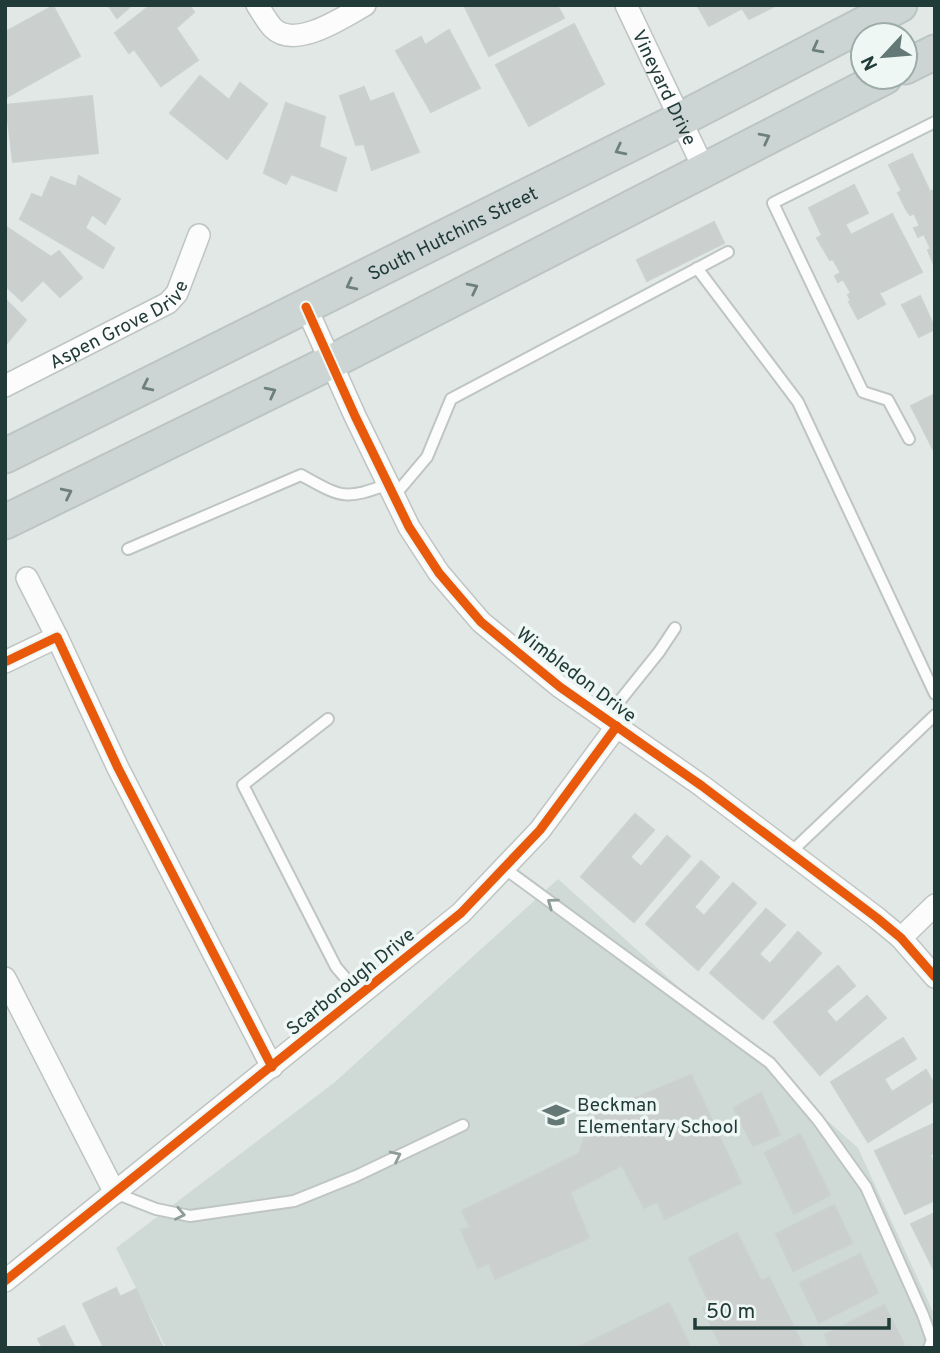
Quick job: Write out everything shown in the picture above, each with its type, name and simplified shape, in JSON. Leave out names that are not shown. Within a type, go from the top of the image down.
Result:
[{"type":"main road","name":"South Hutchins Street","points":[[5,456],[681,119],[900,5]]},
{"type":"main road","points":[[919,60],[935,52]]},
{"type":"main road","points":[[5,522],[331,362],[858,91]]},
{"type":"street","points":[[257,5],[274,30],[293,36],[318,31],[365,5]]},
{"type":"street","name":"Vineyard Drive","points":[[626,5],[704,169]]},
{"type":"street","name":"Aspen Grove Drive","points":[[5,386],[168,303],[177,293],[199,235]]},
{"type":"street","name":"Wimbledon Drive","points":[[306,307],[409,527],[439,573],[481,622],[560,688],[612,722],[790,852],[901,938],[935,978]]},
{"type":"street","points":[[27,578],[124,780],[272,1067]]},
{"type":"street","points":[[5,663],[57,637]]},
{"type":"street","name":"Scarborough Drive","points":[[5,1281],[461,913],[540,830],[612,722]]},
{"type":"street","points":[[901,938],[935,905]]},
{"type":"street","points":[[5,978],[115,1194]]},
{"type":"lane","points":[[909,439],[888,400],[863,393],[773,204],[935,122]]},
{"type":"lane","points":[[128,549],[301,475],[338,495],[391,490],[427,457],[450,399],[728,252]]},
{"type":"lane","points":[[697,268],[798,402],[935,694]]},
{"type":"lane","points":[[612,722],[675,628]]},
{"type":"lane","points":[[790,852],[935,715]]},
{"type":"lane","points":[[328,719],[243,785],[336,967],[361,996]]},
{"type":"lane","points":[[504,868],[770,1063],[818,1120],[866,1186],[923,1315],[932,1340],[929,1348]]},
{"type":"lane","points":[[115,1194],[156,1209],[190,1216],[294,1202],[463,1125]]},
{"type":"shaded area","name":"Beckman Elementary School","points":[[558,879],[858,1148],[935,1316],[935,1348],[166,1348],[116,1248],[335,1082]]},
{"type":"building","points":[[108,5],[132,5],[117,18]]},
{"type":"building","points":[[151,5],[189,5],[194,12],[176,28],[198,60],[161,86],[134,49],[129,53],[115,33]]},
{"type":"building","points":[[464,5],[557,5],[564,18],[489,56]]},
{"type":"building","points":[[697,5],[777,5],[749,19],[742,8],[709,26]]},
{"type":"building","points":[[53,6],[80,56],[5,98],[5,32]]},
{"type":"building","points":[[574,24],[604,84],[529,126],[496,65]]},
{"type":"building","points":[[449,30],[480,88],[431,112],[396,51],[421,37],[425,45]]},
{"type":"building","points":[[200,76],[229,100],[240,83],[267,104],[227,159],[170,113]]},
{"type":"building","points":[[364,87],[370,102],[393,93],[419,152],[372,170],[364,144],[356,145],[340,96]]},
{"type":"building","points":[[92,96],[98,153],[13,162],[6,105]]},
{"type":"building","points":[[286,103],[325,117],[319,147],[346,158],[336,191],[291,174],[286,184],[264,173]]},
{"type":"building","points":[[912,154],[930,192],[935,189],[935,268],[928,250],[931,249],[924,234],[918,237],[914,228],[920,226],[914,213],[910,215],[906,209],[898,193],[902,191],[889,165]]},
{"type":"building","points":[[79,176],[120,199],[105,224],[92,214],[85,228],[114,248],[103,268],[20,219],[32,194],[42,198],[51,177],[76,187]]},
{"type":"building","points":[[854,185],[868,213],[845,224],[851,235],[892,214],[922,272],[882,292],[878,291],[885,304],[858,319],[849,302],[851,301],[848,295],[851,293],[843,279],[838,282],[835,276],[841,273],[817,238],[822,235],[809,208]]},
{"type":"building","points":[[714,222],[724,243],[647,281],[637,260]]},
{"type":"building","points":[[5,226],[51,257],[59,251],[82,278],[60,297],[43,280],[22,301],[5,285]]},
{"type":"building","points":[[920,296],[935,329],[919,337],[902,305]]},
{"type":"building","points":[[5,299],[26,320],[6,344],[5,343]]},
{"type":"building","points":[[933,395],[935,448],[933,449],[911,406]]},
{"type":"building","points":[[635,814],[654,830],[630,857],[641,867],[667,836],[690,856],[634,922],[581,877]]},
{"type":"building","points":[[701,861],[719,877],[694,907],[704,916],[733,883],[756,903],[698,970],[646,924]]},
{"type":"building","points":[[766,909],[785,925],[759,954],[770,964],[798,932],[821,953],[763,1019],[710,973]]},
{"type":"building","points":[[838,966],[855,986],[826,1011],[836,1023],[867,996],[886,1018],[820,1075],[774,1022]]},
{"type":"building","points":[[903,1038],[916,1059],[884,1079],[892,1092],[926,1070],[935,1086],[935,1100],[868,1142],[831,1082]]},
{"type":"building","points":[[691,1075],[741,1183],[665,1219],[657,1202],[644,1208],[622,1165],[570,1192],[589,1238],[495,1279],[489,1263],[478,1268],[461,1230],[470,1227],[462,1211],[579,1154],[592,1116]]},
{"type":"building","points":[[761,1093],[780,1135],[753,1146],[734,1108]]},
{"type":"building","points":[[935,1123],[935,1153],[930,1155],[935,1166],[935,1200],[905,1214],[875,1151]]},
{"type":"building","points":[[800,1134],[830,1195],[794,1214],[765,1153]]},
{"type":"building","points":[[834,1205],[852,1243],[793,1271],[776,1234]]},
{"type":"building","points":[[935,1213],[935,1272],[911,1224]]},
{"type":"building","points":[[737,1233],[761,1281],[769,1277],[804,1348],[722,1348],[703,1308],[710,1305],[689,1258]]},
{"type":"building","points":[[860,1254],[878,1293],[819,1323],[800,1283]]},
{"type":"building","points":[[116,1288],[120,1297],[136,1289],[163,1348],[104,1348],[83,1304]]},
{"type":"building","points":[[669,1303],[691,1348],[577,1348]]},
{"type":"building","points":[[884,1305],[904,1344],[896,1348],[830,1348],[825,1335]]},
{"type":"building","points":[[64,1326],[75,1348],[43,1348],[38,1339]]},
{"type":"cycle path","points":[[306,307],[409,527],[439,573],[481,622],[560,687],[702,786],[877,918],[901,938],[935,977]]},
{"type":"cycle path","points":[[5,662],[57,637],[118,768],[272,1067]]},
{"type":"cycle path","points":[[5,1281],[461,913],[540,830],[617,726]]},
{"type":"place","name":"Beckman Elementary School","points":[[556,1115]]}]
